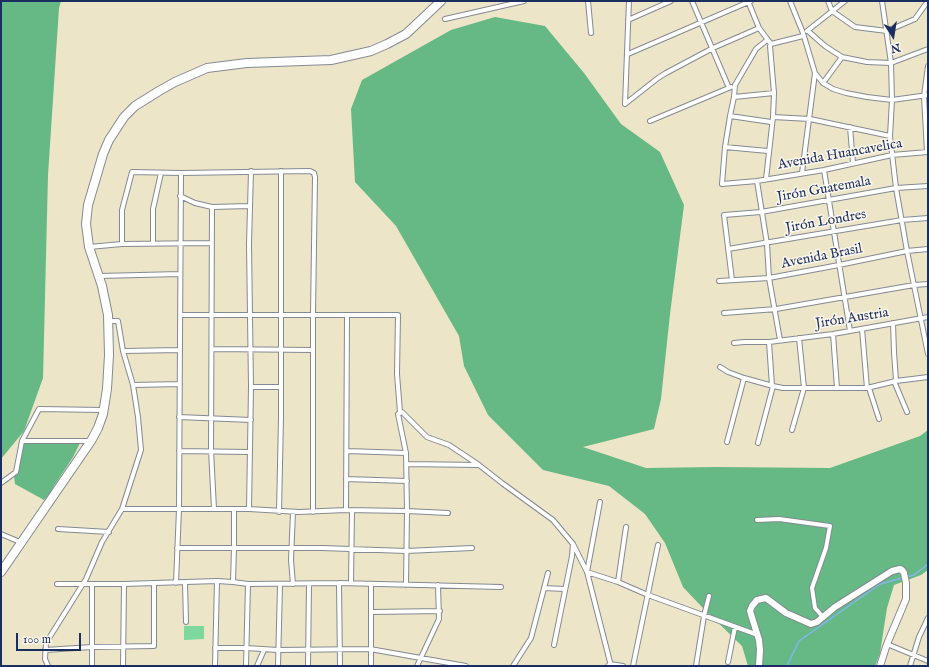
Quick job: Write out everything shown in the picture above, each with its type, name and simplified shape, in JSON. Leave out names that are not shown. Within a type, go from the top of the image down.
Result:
[{"type":"highway","points":[[1,572],[20,542],[91,440],[98,428],[104,410],[109,355],[108,315],[102,286],[89,247],[86,224],[88,206],[102,154],[120,122],[136,106],[175,82],[207,68],[247,63],[331,60],[371,51],[406,34],[442,1]]},
{"type":"street","points":[[445,19],[509,3],[524,1]]},
{"type":"street","points":[[588,1],[591,34]]},
{"type":"street","points":[[629,1],[625,104],[658,78],[713,48],[759,28]]},
{"type":"street","points":[[628,20],[671,1]]},
{"type":"street","points":[[692,1],[729,88]]},
{"type":"street","points":[[628,54],[749,1],[759,28],[771,44],[774,93],[773,117],[771,122],[766,179]]},
{"type":"street","points":[[790,1],[815,73],[823,83],[846,94],[892,100],[926,95]]},
{"type":"street","points":[[828,1],[832,11],[859,29],[887,31],[915,18],[928,1]]},
{"type":"street","points":[[771,44],[803,35],[845,1]]},
{"type":"street","points":[[882,1],[891,63],[892,100],[890,136],[896,188],[928,354]]},
{"type":"street","points":[[808,31],[825,46],[842,57],[867,62],[891,63],[928,49]]},
{"type":"street","points":[[768,40],[756,49],[735,85],[725,147],[768,151]]},
{"type":"street","points":[[823,83],[842,57]]},
{"type":"street","points":[[928,66],[926,95],[928,152]]},
{"type":"street","points":[[802,173],[815,73]]},
{"type":"street","points":[[650,121],[735,85]]},
{"type":"street","points":[[734,97],[774,93]]},
{"type":"street","points":[[730,116],[771,122]]},
{"type":"street","points":[[773,117],[810,119],[890,136]]},
{"type":"street","points":[[850,127],[853,163]]},
{"type":"street","name":"Avenida Huancavelica","points":[[725,147],[722,184],[757,181],[824,170],[892,155],[928,152]]},
{"type":"street","points":[[824,170],[850,331]]},
{"type":"street","points":[[249,509],[249,452],[251,420],[251,171]]},
{"type":"street","points":[[279,512],[281,387],[281,171]]},
{"type":"street","points":[[122,244],[122,210],[132,172],[181,173],[310,171],[314,173],[313,512]]},
{"type":"street","points":[[153,243],[153,209],[161,173]]},
{"type":"street","points":[[176,583],[179,509],[181,173]]},
{"type":"street","points":[[757,181],[780,340]]},
{"type":"street","name":"Jirón Guatemala","points":[[728,250],[724,215],[761,212],[896,188],[928,186]]},
{"type":"street","points":[[180,196],[195,203],[212,208],[250,206]]},
{"type":"street","points":[[212,208],[211,450],[214,509]]},
{"type":"street","name":"Jirón Londres","points":[[728,250],[902,220],[928,218]]},
{"type":"street","points":[[89,247],[122,244],[212,243]]},
{"type":"street","name":"Avenida Brasil","points":[[719,281],[770,278],[907,251],[928,249]]},
{"type":"street","points":[[728,250],[732,280]]},
{"type":"street","points":[[99,276],[180,274]]},
{"type":"street","points":[[724,313],[776,309],[914,285],[928,284]]},
{"type":"street","points":[[180,315],[398,315],[398,374],[400,412],[398,414],[407,464],[406,585]]},
{"type":"street","points":[[346,510],[347,315]]},
{"type":"street","name":"Jirón Austria","points":[[734,343],[769,342],[833,334],[928,317]]},
{"type":"street","points":[[48,666],[45,659],[46,644],[89,574],[99,548],[122,509],[141,450],[133,385],[123,351],[118,320],[108,321]]},
{"type":"street","points":[[893,323],[895,381],[907,412]]},
{"type":"street","points":[[862,329],[868,388],[879,419]]},
{"type":"street","points":[[833,334],[837,388]]},
{"type":"street","points":[[792,430],[804,388],[799,338]]},
{"type":"street","points":[[758,443],[772,386],[769,342]]},
{"type":"street","points":[[212,349],[313,350]]},
{"type":"street","points":[[123,351],[180,350]]},
{"type":"street","points":[[720,367],[728,372],[744,378],[772,386],[804,388],[868,388],[895,381],[928,377]]},
{"type":"street","points":[[727,442],[737,411],[744,378]]},
{"type":"street","points":[[133,385],[180,384]]},
{"type":"street","points":[[251,386],[281,387]]},
{"type":"street","points":[[1,483],[16,472],[22,441],[39,409],[104,410]]},
{"type":"street","points":[[400,412],[403,413],[426,438],[449,445],[479,464],[502,483],[553,520],[573,544],[587,572],[610,665],[623,666]]},
{"type":"street","points":[[179,417],[251,420]]},
{"type":"street","points":[[22,441],[91,440]]},
{"type":"street","points":[[179,451],[211,450],[249,452]]},
{"type":"street","points":[[347,451],[406,453]]},
{"type":"street","points":[[407,464],[479,464]]},
{"type":"street","points":[[346,479],[407,481]]},
{"type":"street","points":[[587,572],[600,502]]},
{"type":"street","points":[[122,509],[249,509],[279,512],[352,510],[448,513]]},
{"type":"street","points":[[233,582],[234,509]]},
{"type":"street","points":[[351,583],[350,549],[352,510]]},
{"type":"street","points":[[293,512],[293,584]]},
{"type":"street","points":[[757,520],[780,519],[830,526],[826,548],[812,588],[815,608],[823,617]]},
{"type":"street","points":[[618,582],[626,527]]},
{"type":"street","points":[[58,529],[108,532]]},
{"type":"street","points":[[1,534],[20,542]]},
{"type":"street","points":[[554,645],[572,556],[573,544]]},
{"type":"street","points":[[634,666],[658,545]]},
{"type":"street","points":[[177,548],[234,547],[406,551],[472,548]]},
{"type":"street","points":[[759,666],[760,650],[758,635],[751,616],[750,608],[757,600],[763,597],[769,599],[786,613],[807,624],[814,623],[892,571],[900,569],[904,573],[906,583],[906,599],[880,666]]},
{"type":"street","points":[[587,572],[618,582],[648,595],[758,635]]},
{"type":"street","points":[[512,666],[531,638],[548,573]]},
{"type":"street","points":[[57,584],[92,585],[217,581],[248,584],[351,583],[371,585],[501,587]]},
{"type":"street","points":[[214,666],[217,581]]},
{"type":"street","points":[[45,650],[92,647],[154,646],[154,583]]},
{"type":"street","points":[[185,583],[186,622]]},
{"type":"street","points":[[339,583],[340,666]]},
{"type":"street","points":[[123,666],[124,584]]},
{"type":"street","points":[[246,666],[248,584]]},
{"type":"street","points":[[278,666],[280,584]]},
{"type":"street","points":[[308,666],[310,584]]},
{"type":"street","points":[[92,585],[92,666]]},
{"type":"street","points":[[371,585],[371,666]]},
{"type":"street","points":[[417,666],[439,619],[440,610],[438,585]]},
{"type":"street","points":[[544,588],[565,589]]},
{"type":"street","points":[[696,666],[704,616],[709,596]]},
{"type":"street","points":[[372,612],[440,610]]},
{"type":"street","points":[[910,666],[913,654],[927,624],[928,618]]},
{"type":"street","points":[[728,662],[735,627]]},
{"type":"street","points":[[888,644],[928,661]]},
{"type":"street","points":[[215,648],[246,648],[264,650],[370,649],[466,666]]},
{"type":"street","points":[[257,666],[264,650]]},
{"type":"green space","points":[[1,1],[61,1],[59,8],[48,175],[43,378],[24,431],[1,459]]},
{"type":"green space","points":[[495,17],[545,26],[584,73],[621,124],[660,152],[684,205],[661,399],[654,429],[583,447],[646,468],[830,468],[920,436],[928,430],[928,570],[921,575],[894,585],[887,608],[880,653],[875,666],[748,666],[742,646],[683,587],[665,543],[645,514],[609,486],[543,470],[488,415],[464,366],[459,336],[396,226],[355,182],[351,109],[362,80],[451,30]]},
{"type":"green space","points":[[61,438],[82,439],[73,457],[50,494],[44,500],[15,484],[14,476],[19,466],[25,440]]},
{"type":"green space","points":[[184,626],[204,626],[204,639],[184,640]]},
{"type":"waterway","points":[[906,577],[914,575],[928,564]]},
{"type":"waterway","points":[[787,666],[799,641],[880,584],[902,578]]}]
